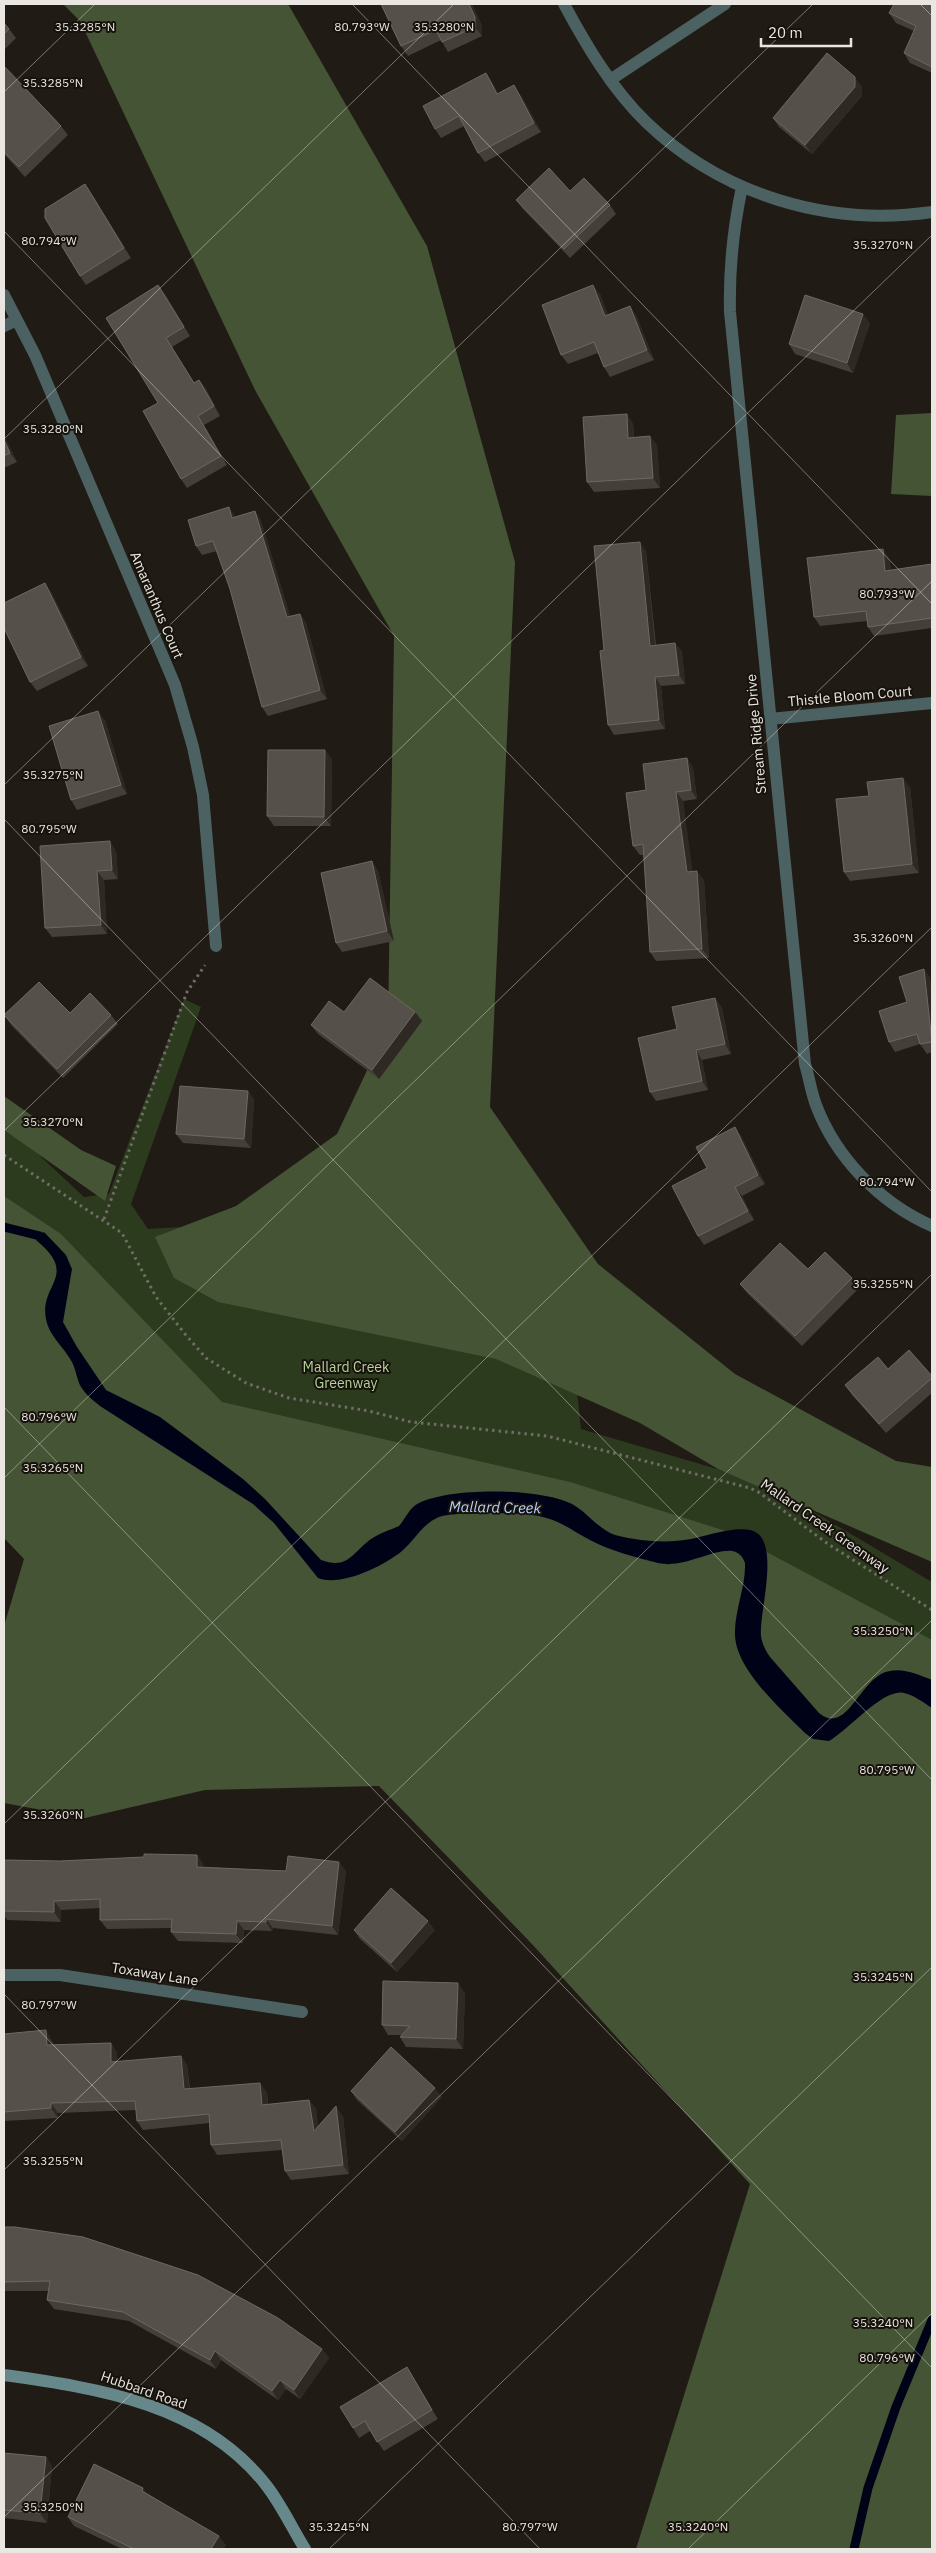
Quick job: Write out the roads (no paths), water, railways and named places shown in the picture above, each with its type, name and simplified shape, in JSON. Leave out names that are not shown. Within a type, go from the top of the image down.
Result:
[{"type":"main road","name":"Hubbard Road","points":[[4,2375],[83,2386],[136,2401],[183,2418],[220,2439],[266,2484],[306,2549]]},
{"type":"street","points":[[564,4],[579,33],[610,80],[645,122],[681,152],[742,188],[782,202],[819,210],[865,216],[906,216],[932,212]]},
{"type":"street","points":[[610,80],[725,4]]},
{"type":"street","name":"Stream Ridge Drive","points":[[742,188],[735,222],[729,280],[730,312],[806,1064],[815,1104],[834,1142],[847,1162],[870,1184],[908,1213],[932,1226]]},
{"type":"street","name":"Amaranthus Court","points":[[4,296],[34,355],[175,685],[193,747],[203,795],[216,946]]},
{"type":"street","points":[[4,326],[17,320]]},
{"type":"street","name":"Thistle Bloom Court","points":[[770,719],[932,704]]},
{"type":"street","name":"Toxaway Lane","points":[[4,1975],[60,1975],[302,2012]]},
{"type":"water","points":[[44,1232],[66,1255],[72,1269],[63,1322],[77,1347],[106,1390],[160,1417],[243,1479],[265,1499],[321,1560],[338,1563],[349,1559],[371,1539],[399,1526],[410,1510],[419,1503],[452,1494],[473,1492],[518,1492],[557,1499],[577,1507],[609,1532],[638,1540],[679,1541],[734,1530],[751,1530],[757,1533],[763,1541],[767,1553],[761,1626],[763,1645],[770,1657],[819,1713],[829,1718],[838,1717],[846,1711],[870,1683],[880,1675],[895,1670],[911,1672],[932,1680],[932,1708],[911,1695],[896,1693],[876,1703],[829,1741],[813,1739],[805,1733],[762,1688],[743,1662],[737,1648],[735,1626],[744,1581],[745,1563],[737,1552],[724,1551],[677,1563],[658,1563],[606,1547],[562,1524],[543,1517],[510,1513],[457,1514],[434,1520],[422,1529],[402,1551],[374,1569],[338,1580],[318,1578],[274,1523],[253,1504],[100,1406],[83,1390],[72,1362],[53,1336],[46,1319],[45,1307],[57,1272],[49,1252],[36,1240]]},
{"type":"waterway","name":"Mallard Creek","points":[[4,1227],[40,1236],[49,1244]]},
{"type":"waterway","points":[[854,2549],[868,2488],[896,2407],[932,2320]]},
{"type":"park label","name":"Mallard Creek Greenway","points":[[346,1375]]}]
